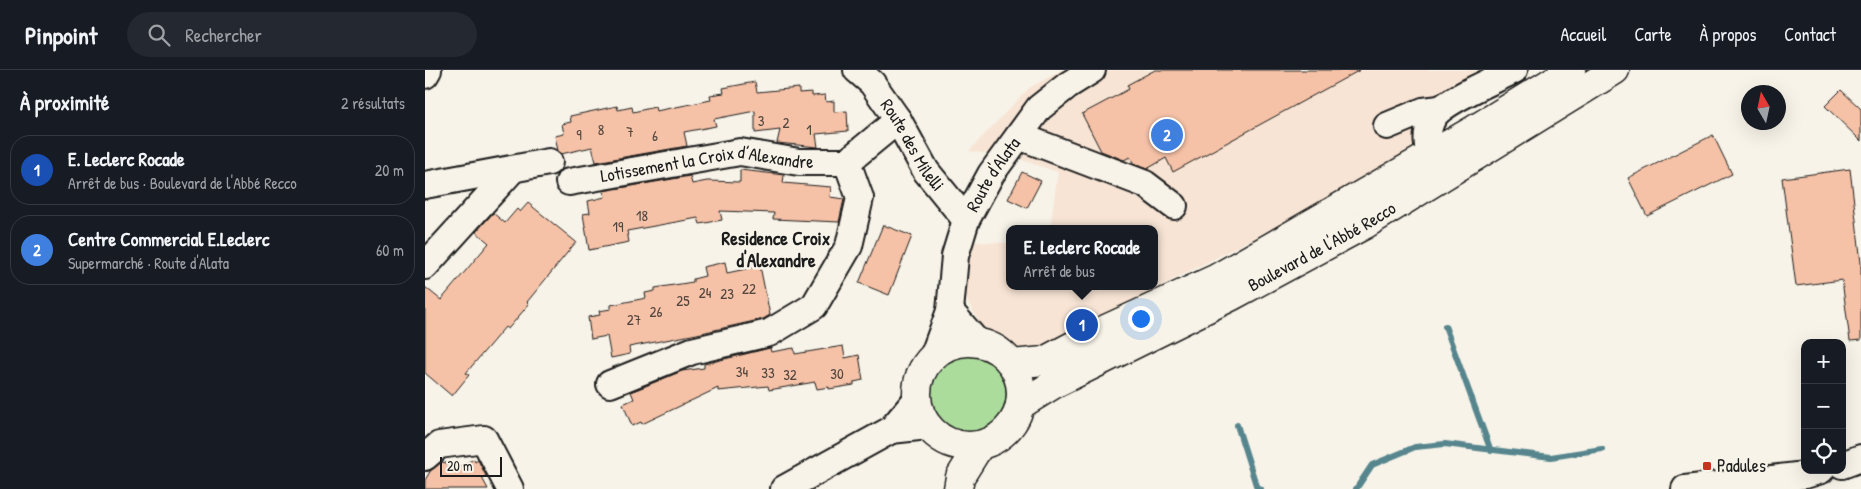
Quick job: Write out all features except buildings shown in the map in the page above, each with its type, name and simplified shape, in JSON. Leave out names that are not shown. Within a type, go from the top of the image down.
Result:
[{"type":"main road","name":"Boulevard de l'Abbé Recco","points":[[1012,364],[1044,360],[1095,334],[1217,278],[1430,155],[1571,70]]},
{"type":"main road","name":"Boulevard de l'Abbé Recco","points":[[1020,405],[1054,384],[1232,296],[1364,225],[1615,70]]},
{"type":"main road","points":[[977,342],[1003,354],[1012,364],[1019,377],[1020,405],[1015,419],[1006,431],[994,440],[980,445],[965,446],[951,443],[938,436],[928,426],[921,413],[917,399],[918,384],[923,369],[933,357],[953,345],[977,342]]},
{"type":"main road","points":[[951,443],[959,483]]},
{"type":"main road","points":[[959,483],[980,445]]},
{"type":"street","points":[[425,75],[428,70]]},
{"type":"street","name":"Route des Milelli","points":[[857,70],[872,83],[898,120],[926,171],[966,220]]},
{"type":"street","name":"Route d'Alata","points":[[933,357],[950,310],[955,256],[966,220],[991,174],[1039,108],[1068,84],[1092,70]]},
{"type":"street","points":[[1387,126],[1423,111],[1440,109],[1514,70]]},
{"type":"street","points":[[1430,155],[1426,144],[1427,135],[1430,124],[1440,109]]},
{"type":"street","points":[[610,384],[692,351],[769,333],[814,306],[849,246],[860,198],[847,162],[898,120]]},
{"type":"street","points":[[1019,136],[1145,184],[1174,206]]},
{"type":"street","name":"Lotissement la Croix d’Alexandre","points":[[569,182],[740,152],[799,162],[847,162]]},
{"type":"street","points":[[425,185],[549,162]]},
{"type":"street","points":[[425,266],[513,169]]},
{"type":"street","points":[[950,310],[977,342]]},
{"type":"street","points":[[784,489],[891,430],[917,399]]},
{"type":"street","points":[[891,430],[928,426]]},
{"type":"street","points":[[425,456],[439,445],[483,439],[510,489]]},
{"type":"street","points":[[1846,463],[1861,458]]},
{"type":"street","points":[[1685,489],[1790,483],[1811,474]]},
{"type":"shaded area","points":[[1062,70],[1477,70],[1411,110],[1426,138],[1401,162],[1158,288],[1158,225],[1051,225],[1058,172],[1019,159],[969,151],[1029,88]]},
{"type":"shaded area","points":[[972,242],[1006,243],[1006,290],[1153,290],[1047,345],[1020,350],[987,335],[962,292],[962,270]]},
{"type":"green space","points":[[961,356],[975,356],[989,362],[1000,373],[1004,379],[1006,394],[1004,409],[995,421],[983,430],[961,432],[947,426],[936,415],[930,401],[930,387],[936,373],[947,362]]},
{"type":"waterway","points":[[1445,326],[1491,451]]},
{"type":"waterway","points":[[1237,425],[1257,488],[1261,489]]},
{"type":"waterway","points":[[1356,489],[1372,465],[1415,447],[1445,444],[1551,457],[1602,449]]},
{"type":"place","name":"Centre Commercial E.Leclerc","points":[[1167,135]]},
{"type":"place","name":"E. Leclerc Rocade","points":[[1082,325]]},
{"type":"place","name":"Padules","points":[[1707,466]]},
{"type":"district","name":"Residence Croix d'Alexandre","points":[[776,249]]}]
